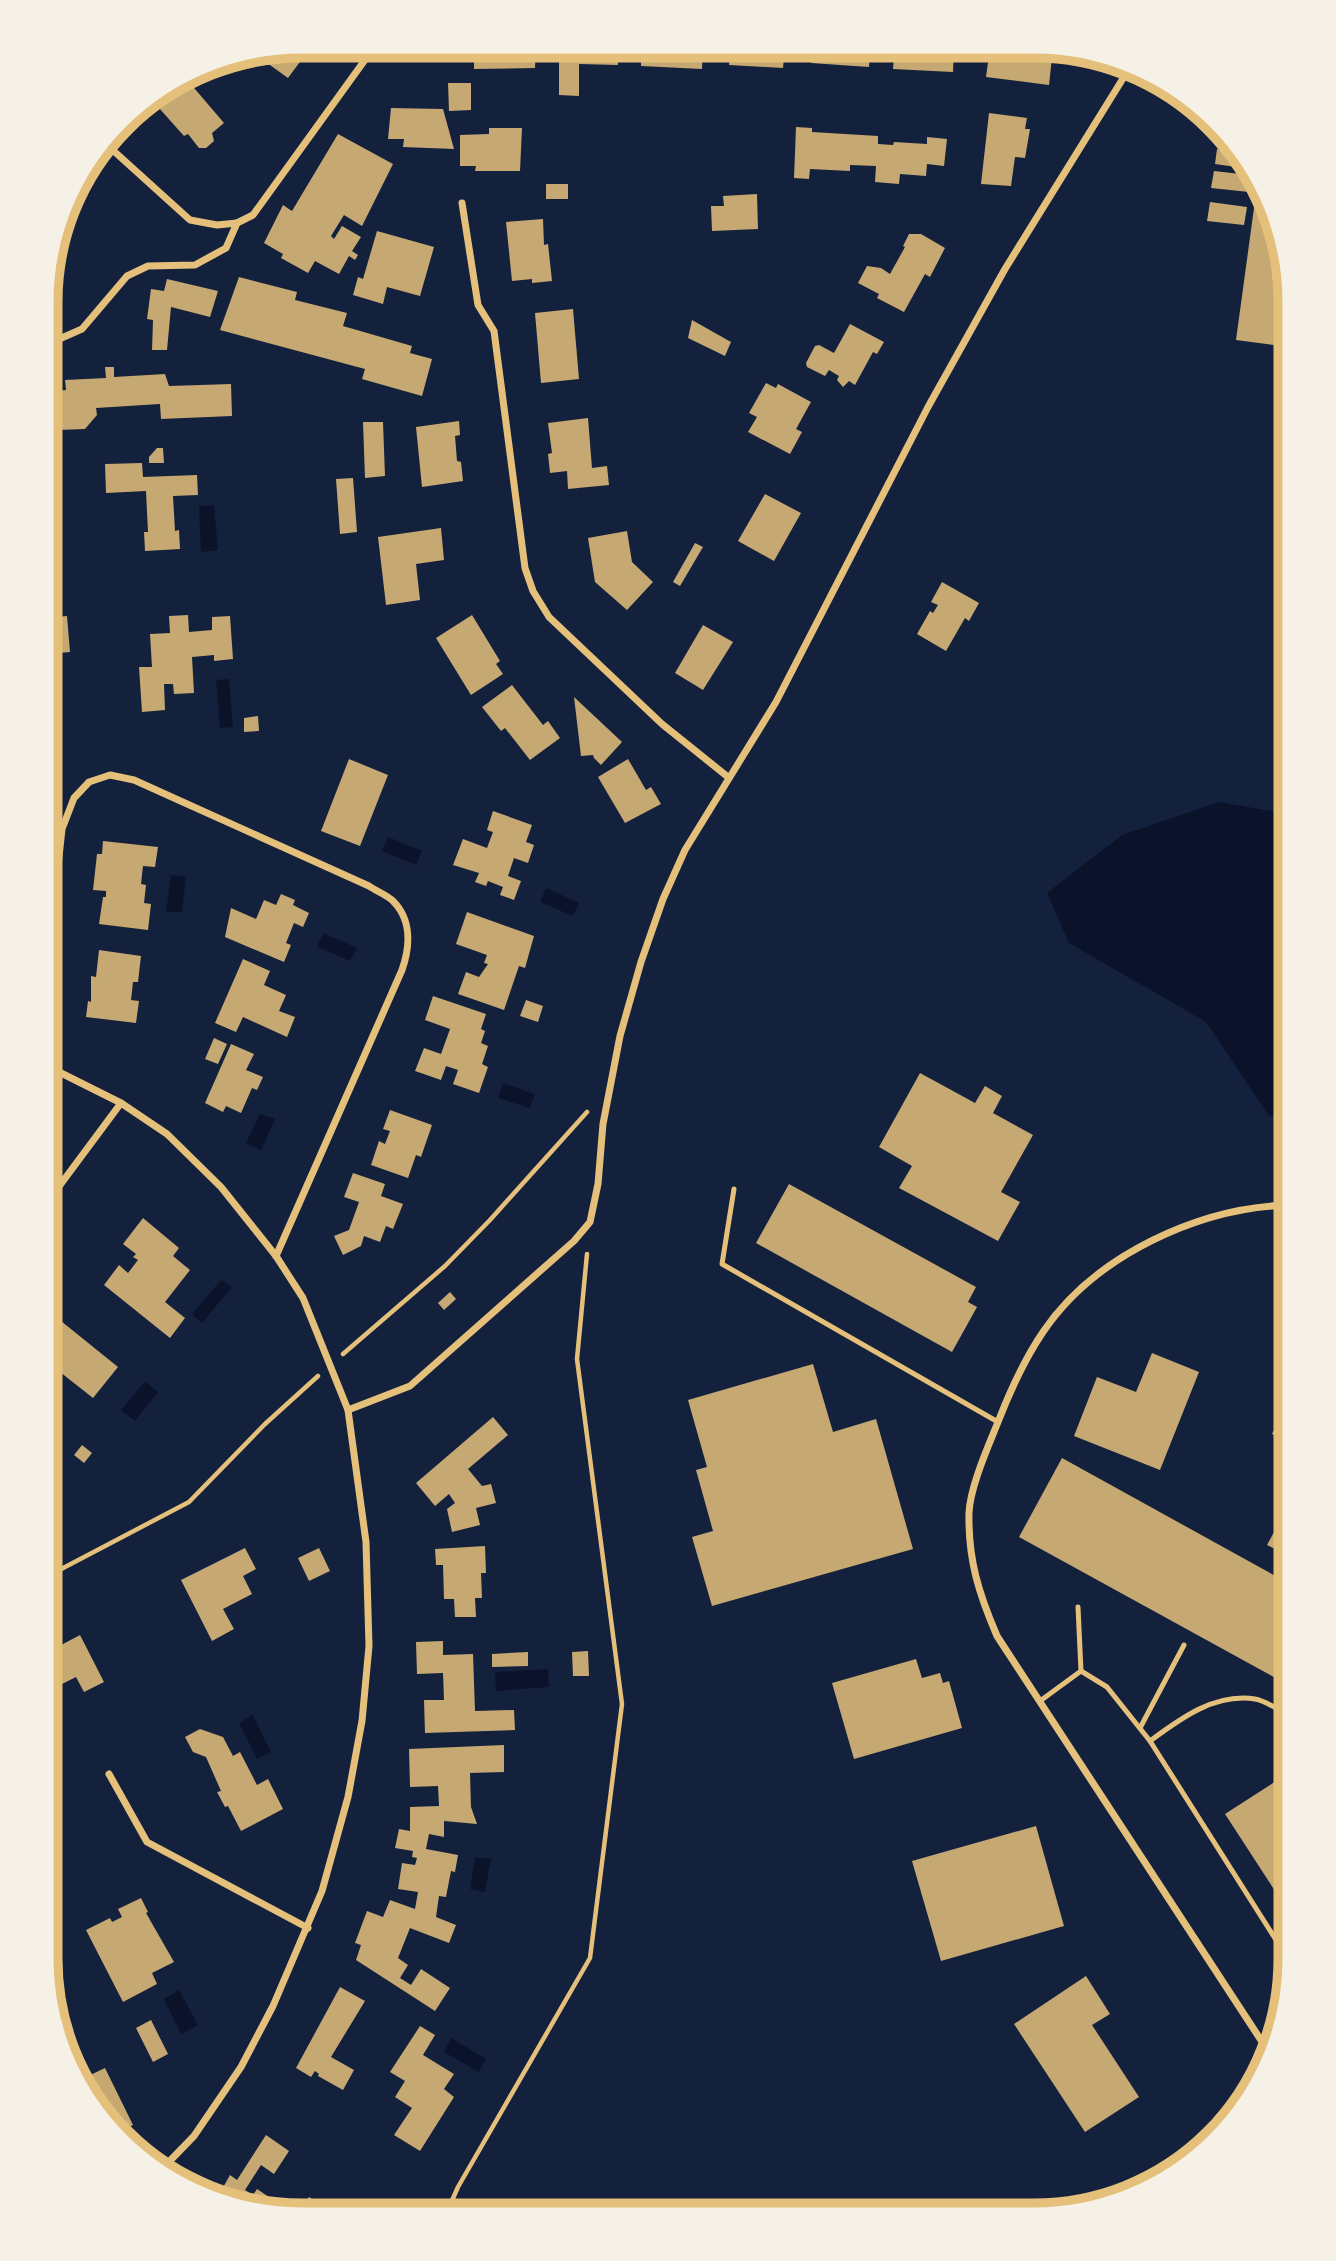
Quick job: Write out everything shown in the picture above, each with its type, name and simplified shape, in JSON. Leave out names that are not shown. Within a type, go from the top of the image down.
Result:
[{"type":"street","points":[[112,149],[190,220],[217,225],[237,223],[253,215],[366,58]]},
{"type":"street","points":[[348,1410],[410,1386],[574,1241],[590,1222],[598,1184],[603,1124],[620,1036],[641,962],[663,899],[685,850],[776,702],[928,407],[1005,269],[1125,75]]},
{"type":"street","points":[[463,203],[478,305],[494,331],[525,568],[533,591],[549,617],[662,724],[728,778]]},
{"type":"street","points":[[58,339],[82,328],[127,276],[148,266],[195,265],[226,248],[237,223]]},
{"type":"street","points":[[58,866],[62,829],[74,798],[89,782],[110,775],[134,780],[369,886],[394,902],[407,927],[409,950],[276,1256]]},
{"type":"street","points":[[58,1072],[121,1103],[167,1134],[221,1187],[276,1256],[303,1298],[348,1410],[366,1542],[369,1646],[362,1721],[348,1797],[323,1891],[273,2006],[241,2067],[194,2136],[168,2163]]},
{"type":"street","points":[[58,1188],[121,1103]]},
{"type":"street","points":[[1263,2043],[997,1636],[981,1599],[971,1559],[969,1510],[984,1457],[1014,1380],[1044,1330],[1075,1294],[1112,1265],[1189,1223],[1243,1209],[1278,1206]]},
{"type":"street","points":[[109,1774],[147,1842],[308,1928]]},
{"type":"lane","points":[[734,1189],[722,1264],[998,1422]]},
{"type":"lane","points":[[1078,1607],[1081,1671]]},
{"type":"lane","points":[[1140,1728],[1185,1645]]},
{"type":"lane","points":[[1040,1702],[1081,1671]]},
{"type":"lane","points":[[1081,1671],[1108,1687],[1150,1741],[1278,1943]]},
{"type":"lane","points":[[1150,1741],[1182,1716],[1223,1700],[1257,1699],[1278,1710]]},
{"type":"path","points":[[58,1571],[189,1502],[265,1424],[445,1266],[490,1220],[584,1114],[608,1097]]},
{"type":"path","points":[[451,2203],[590,1958],[622,1704],[577,1359],[590,1222]]},
{"type":"water","points":[[214,505],[218,550],[201,552],[199,506]]},
{"type":"water","points":[[229,679],[233,727],[220,728],[216,680]]},
{"type":"water","points":[[1219,802],[1277,812],[1278,1115],[1269,1116],[1206,1022],[1069,943],[1047,893],[1122,835]]},
{"type":"water","points":[[388,837],[422,851],[416,865],[382,851]]},
{"type":"water","points":[[171,875],[186,877],[182,912],[166,912]]},
{"type":"water","points":[[546,888],[579,903],[573,916],[540,902]]},
{"type":"water","points":[[323,933],[357,948],[350,961],[317,947]]},
{"type":"water","points":[[503,1083],[535,1094],[530,1108],[498,1098]]},
{"type":"water","points":[[260,1114],[275,1119],[261,1150],[246,1143]]},
{"type":"water","points":[[221,1280],[232,1287],[202,1323],[192,1314]]},
{"type":"water","points":[[145,1381],[158,1392],[135,1421],[121,1410]]},
{"type":"water","points":[[548,1669],[549,1687],[496,1691],[495,1672]]},
{"type":"water","points":[[253,1715],[271,1752],[257,1759],[239,1723]]},
{"type":"water","points":[[475,1857],[491,1859],[485,1892],[470,1889]]},
{"type":"water","points":[[179,1990],[198,2025],[181,2034],[164,1999]]},
{"type":"water","points":[[451,2038],[486,2059],[479,2072],[444,2052]]},
{"type":"building","points":[[303,58],[288,78],[264,61]]},
{"type":"building","points":[[474,58],[535,58],[535,68],[474,69]]},
{"type":"building","points":[[559,58],[618,58],[618,65],[579,64],[579,96],[559,95]]},
{"type":"building","points":[[641,58],[702,58],[702,69],[641,66]]},
{"type":"building","points":[[729,58],[784,58],[783,68],[729,65]]},
{"type":"building","points":[[812,58],[869,58],[869,67],[811,63]]},
{"type":"building","points":[[894,58],[954,58],[953,72],[893,69]]},
{"type":"building","points":[[989,58],[1052,59],[1049,85],[986,77]]},
{"type":"building","points":[[448,83],[471,83],[471,110],[449,111]]},
{"type":"building","points":[[191,84],[224,123],[212,133],[214,141],[206,148],[199,148],[188,134],[184,136],[159,108],[179,91]]},
{"type":"building","points":[[391,108],[443,109],[454,149],[403,147],[404,139],[388,139]]},
{"type":"building","points":[[989,113],[1027,118],[1025,129],[1030,129],[1025,158],[1015,157],[1011,186],[981,184]]},
{"type":"building","points":[[796,127],[812,128],[812,132],[878,136],[878,144],[927,144],[927,137],[947,139],[944,166],[927,164],[926,176],[900,174],[899,184],[875,182],[876,166],[850,165],[850,171],[810,169],[809,179],[794,178]]},
{"type":"building","points":[[489,128],[522,128],[520,171],[475,171],[476,166],[460,166],[460,135],[489,134]]},
{"type":"building","points":[[338,134],[393,164],[362,226],[344,215],[331,236],[334,239],[342,226],[361,237],[352,251],[358,255],[355,260],[349,256],[339,274],[315,261],[308,273],[281,258],[283,254],[264,243],[283,205],[292,211]]},
{"type":"building","points":[[1217,149],[1226,150],[1237,167],[1215,164]]},
{"type":"building","points":[[1214,171],[1242,174],[1250,187],[1249,192],[1211,188]]},
{"type":"building","points":[[546,184],[568,184],[568,199],[546,199]]},
{"type":"building","points":[[757,194],[758,229],[712,231],[711,206],[724,206],[723,196]]},
{"type":"building","points":[[1255,199],[1274,254],[1278,345],[1236,340]]},
{"type":"building","points":[[1210,202],[1247,207],[1244,225],[1207,221]]},
{"type":"building","points":[[543,219],[544,245],[548,244],[552,281],[512,281],[506,222]]},
{"type":"building","points":[[377,231],[434,247],[420,296],[387,287],[383,304],[353,295],[358,277],[363,279]]},
{"type":"building","points":[[909,234],[921,234],[945,248],[930,277],[925,274],[904,312],[877,298],[879,294],[858,283],[867,266],[881,268],[890,274]]},
{"type":"building","points":[[239,277],[297,292],[295,300],[347,313],[343,326],[412,346],[410,353],[432,359],[422,396],[362,379],[365,369],[220,330]]},
{"type":"building","points":[[167,279],[218,291],[210,317],[171,307],[167,350],[152,350],[153,320],[147,319],[151,289],[164,291]]},
{"type":"building","points":[[573,309],[579,379],[541,383],[535,313]]},
{"type":"building","points":[[692,320],[731,342],[725,356],[688,338]]},
{"type":"building","points":[[850,324],[884,342],[877,354],[873,352],[855,385],[849,381],[843,387],[837,380],[839,376],[829,370],[825,376],[807,367],[806,363],[815,346],[819,345],[834,353]]},
{"type":"building","points":[[105,367],[114,367],[114,377],[165,374],[169,386],[231,384],[232,416],[161,419],[160,404],[96,408],[97,415],[85,429],[58,430],[58,391],[66,390],[65,380],[106,378]]},
{"type":"building","points":[[766,383],[776,388],[778,384],[811,402],[796,429],[802,432],[790,454],[748,432],[757,417],[749,413]]},
{"type":"building","points":[[588,418],[592,468],[607,466],[609,485],[568,489],[567,471],[550,473],[548,454],[552,453],[548,423]]},
{"type":"building","points":[[459,421],[460,435],[455,436],[457,461],[461,462],[463,481],[422,487],[416,427]]},
{"type":"building","points":[[363,422],[383,422],[385,476],[365,478]]},
{"type":"building","points":[[157,448],[163,448],[164,463],[149,463],[149,457]]},
{"type":"building","points":[[142,463],[143,477],[197,475],[198,495],[173,496],[175,531],[179,530],[180,549],[145,551],[144,532],[148,532],[146,491],[106,493],[105,464]]},
{"type":"building","points":[[353,478],[357,532],[340,534],[336,479]]},
{"type":"building","points":[[765,494],[801,513],[774,561],[738,541]]},
{"type":"building","points":[[441,528],[444,560],[416,564],[420,600],[386,605],[378,537]]},
{"type":"building","points":[[627,531],[632,562],[653,582],[627,610],[595,582],[588,538]]},
{"type":"building","points":[[695,543],[703,547],[680,586],[673,582]]},
{"type":"building","points":[[942,582],[979,603],[969,621],[965,618],[946,651],[917,634],[930,611],[933,613],[938,605],[931,602]]},
{"type":"building","points":[[188,615],[189,632],[212,630],[212,617],[230,616],[233,659],[214,661],[214,655],[192,657],[194,693],[174,694],[173,684],[164,684],[165,710],[142,712],[139,667],[152,667],[150,634],[170,633],[169,616]]},
{"type":"building","points":[[472,615],[500,661],[496,664],[503,674],[471,695],[436,638]]},
{"type":"building","points":[[67,616],[70,652],[58,653],[58,617]]},
{"type":"building","points":[[703,625],[733,642],[703,690],[675,673]]},
{"type":"building","points":[[512,685],[543,725],[548,721],[560,738],[530,760],[505,728],[501,731],[482,707]]},
{"type":"building","points":[[574,697],[622,742],[601,765],[593,755],[581,756]]},
{"type":"building","points":[[258,716],[259,731],[244,732],[244,718]]},
{"type":"building","points":[[349,759],[388,775],[360,846],[321,831]]},
{"type":"building","points":[[628,759],[646,790],[651,787],[661,804],[625,823],[598,777]]},
{"type":"building","points":[[493,811],[532,825],[526,842],[534,845],[528,863],[514,858],[508,876],[521,881],[514,900],[500,895],[503,887],[488,881],[486,886],[475,882],[479,873],[453,865],[463,839],[487,848],[493,832],[487,830]]},
{"type":"building","points":[[103,841],[158,847],[155,867],[143,866],[141,884],[146,885],[144,903],[151,904],[148,930],[99,924],[106,891],[93,890],[97,854],[102,854]]},
{"type":"building","points":[[281,894],[295,900],[293,905],[309,913],[303,927],[294,923],[286,943],[291,945],[284,962],[225,937],[231,908],[256,919],[264,900],[276,905]]},
{"type":"building","points":[[467,912],[534,936],[525,968],[519,966],[504,1010],[458,994],[466,972],[479,977],[488,964],[484,963],[487,955],[456,944]]},
{"type":"building","points":[[99,950],[141,956],[138,982],[133,982],[131,1000],[139,1001],[136,1023],[86,1017],[88,1001],[91,1002],[91,976],[96,977]]},
{"type":"building","points":[[243,959],[270,971],[264,985],[286,995],[279,1011],[295,1017],[287,1037],[243,1017],[236,1032],[215,1023]]},
{"type":"building","points":[[433,996],[486,1014],[481,1029],[485,1031],[481,1043],[488,1046],[482,1064],[488,1067],[479,1093],[453,1084],[458,1070],[446,1066],[441,1080],[415,1071],[424,1048],[441,1054],[450,1029],[425,1020]]},
{"type":"building","points":[[526,1000],[543,1006],[538,1022],[520,1016]]},
{"type":"building","points":[[214,1038],[227,1044],[218,1064],[205,1059]]},
{"type":"building","points":[[231,1044],[254,1054],[246,1070],[263,1077],[257,1090],[252,1088],[241,1113],[226,1106],[223,1112],[205,1103]]},
{"type":"building","points":[[920,1073],[975,1103],[985,1086],[1002,1096],[993,1113],[1033,1135],[1001,1192],[1020,1202],[998,1241],[899,1188],[912,1166],[879,1147]]},
{"type":"building","points":[[390,1110],[432,1125],[421,1157],[416,1155],[408,1178],[371,1165],[379,1141],[385,1144],[390,1131],[383,1129]]},
{"type":"building","points":[[353,1173],[385,1184],[381,1196],[403,1204],[393,1229],[386,1226],[380,1242],[364,1236],[361,1246],[343,1255],[334,1236],[349,1230],[359,1202],[344,1197]]},
{"type":"building","points":[[789,1184],[976,1287],[968,1302],[977,1307],[952,1352],[756,1243]]},
{"type":"building","points":[[143,1218],[179,1248],[173,1256],[190,1270],[165,1302],[185,1318],[170,1338],[104,1285],[119,1265],[128,1273],[138,1260],[133,1257],[136,1254],[123,1244]]},
{"type":"building","points":[[450,1292],[456,1299],[444,1310],[438,1303]]},
{"type":"building","points":[[61,1321],[118,1367],[93,1398],[58,1370],[58,1325]]},
{"type":"building","points":[[1152,1353],[1199,1372],[1160,1470],[1074,1436],[1097,1377],[1136,1392]]},
{"type":"building","points":[[813,1364],[833,1432],[876,1419],[913,1549],[712,1606],[692,1537],[713,1531],[696,1470],[707,1467],[688,1400]]},
{"type":"building","points":[[493,1417],[508,1435],[468,1469],[482,1486],[491,1484],[496,1503],[476,1508],[480,1525],[452,1532],[447,1509],[455,1503],[449,1494],[435,1506],[416,1483]]},
{"type":"building","points":[[1278,1422],[1278,1437],[1272,1434]]},
{"type":"building","points":[[82,1445],[92,1453],[84,1463],[74,1455]]},
{"type":"building","points":[[1062,1458],[1278,1577],[1278,1679],[1019,1537]]},
{"type":"building","points":[[1278,1525],[1278,1550],[1267,1545]]},
{"type":"building","points":[[485,1546],[486,1573],[481,1573],[482,1598],[475,1598],[476,1617],[455,1617],[454,1599],[444,1599],[443,1565],[436,1565],[435,1549]]},
{"type":"building","points":[[245,1548],[256,1569],[243,1576],[252,1594],[223,1609],[234,1629],[212,1641],[181,1580]]},
{"type":"building","points":[[319,1548],[330,1571],[309,1581],[298,1558]]},
{"type":"building","points":[[80,1635],[104,1682],[84,1692],[76,1677],[58,1686],[58,1647]]},
{"type":"building","points":[[443,1641],[443,1655],[473,1654],[475,1711],[514,1710],[515,1730],[425,1733],[424,1700],[444,1700],[443,1673],[417,1674],[416,1642]]},
{"type":"building","points":[[588,1651],[589,1676],[573,1676],[572,1652]]},
{"type":"building","points":[[528,1652],[528,1666],[492,1667],[492,1654]]},
{"type":"building","points":[[916,1659],[922,1678],[940,1673],[943,1683],[949,1681],[962,1728],[854,1759],[832,1683]]},
{"type":"building","points":[[200,1729],[223,1737],[233,1756],[240,1752],[257,1785],[268,1779],[283,1809],[241,1831],[217,1792],[221,1791],[206,1757],[193,1752],[185,1737]]},
{"type":"building","points":[[504,1745],[504,1772],[470,1773],[471,1807],[477,1824],[444,1821],[444,1837],[429,1834],[426,1849],[458,1855],[455,1872],[451,1871],[446,1897],[439,1896],[436,1917],[456,1925],[449,1943],[410,1928],[398,1958],[408,1965],[400,1978],[411,1985],[421,1969],[450,1988],[435,2011],[356,1960],[361,1945],[355,1943],[367,1911],[383,1917],[390,1900],[415,1909],[418,1892],[398,1889],[402,1863],[415,1865],[417,1858],[412,1857],[413,1851],[395,1848],[399,1829],[410,1831],[410,1807],[439,1806],[438,1786],[410,1787],[409,1749]]},
{"type":"building","points":[[1278,1780],[1278,1896],[1225,1814]]},
{"type":"building","points":[[1036,1826],[1064,1926],[941,1961],[912,1861]]},
{"type":"building","points":[[141,1898],[148,1912],[146,1913],[174,1962],[152,1973],[157,1984],[123,2002],[86,1930],[110,1918],[112,1922],[122,1917],[118,1909]]},
{"type":"building","points":[[1086,1976],[1110,2014],[1092,2025],[1139,2097],[1085,2132],[1014,2024]]},
{"type":"building","points":[[340,1987],[365,2001],[331,2057],[354,2070],[343,2090],[318,2076],[315,2071],[311,2077],[296,2068]]},
{"type":"building","points":[[151,2020],[168,2054],[153,2062],[136,2028]]},
{"type":"building","points":[[420,2026],[435,2035],[423,2055],[454,2074],[444,2089],[454,2097],[420,2151],[394,2135],[412,2108],[395,2097],[405,2081],[390,2072]]},
{"type":"building","points":[[105,2068],[133,2125],[126,2128],[108,2108],[88,2076]]},
{"type":"building","points":[[1221,2112],[1223,2114],[1207,2132],[1176,2158]]},
{"type":"building","points":[[266,2135],[289,2151],[274,2174],[261,2165],[245,2190],[253,2195],[257,2189],[276,2201],[222,2189],[230,2175],[237,2180]]},
{"type":"building","points":[[309,2197],[318,2203],[305,2203]]}]
